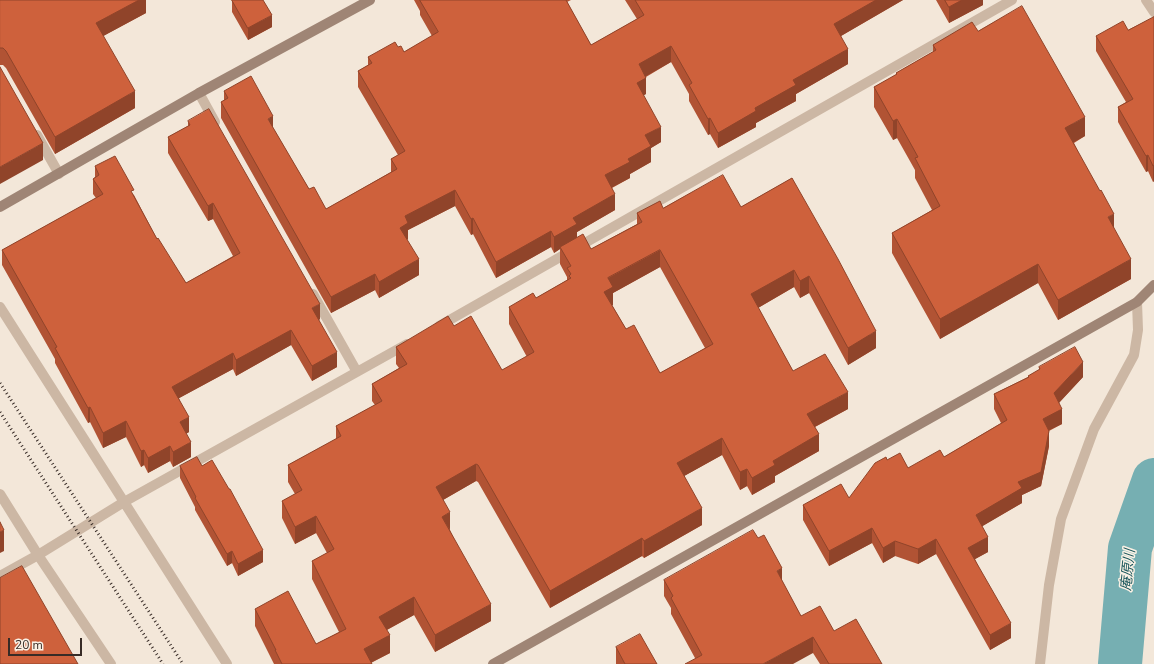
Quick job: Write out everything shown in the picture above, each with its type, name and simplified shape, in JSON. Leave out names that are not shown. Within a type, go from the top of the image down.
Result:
[{"type":"street","points":[[0,207],[199,93],[370,0]]},
{"type":"street","points":[[433,329],[1012,0]]},
{"type":"street","points":[[1146,0],[1154,12]]},
{"type":"street","points":[[199,93],[218,127]]},
{"type":"street","points":[[32,126],[59,174]]},
{"type":"street","points":[[307,284],[357,372]]},
{"type":"street","points":[[493,664],[1137,302],[1154,285]]},
{"type":"street","points":[[1040,664],[1049,585],[1061,519],[1094,429],[1134,355],[1138,330],[1137,302]]},
{"type":"street","points":[[0,307],[227,664]]},
{"type":"street","points":[[0,576],[38,555],[124,502],[412,341]]},
{"type":"street","points":[[0,494],[38,555],[111,664]]},
{"type":"building","points":[[0,0],[139,0],[96,23],[135,91],[55,137],[6,51],[3,48],[0,48]]},
{"type":"building","points":[[232,0],[263,0],[272,15],[248,28]]},
{"type":"building","points":[[420,0],[566,0],[591,45],[644,15],[635,0],[876,0],[834,24],[848,49],[793,80],[796,85],[755,108],[756,111],[718,133],[710,118],[708,119],[689,85],[692,83],[671,46],[639,64],[646,78],[637,83],[661,127],[645,135],[651,146],[628,159],[630,162],[605,175],[615,194],[573,218],[577,224],[554,237],[551,231],[496,262],[473,218],[471,219],[455,190],[405,216],[408,223],[400,228],[419,259],[379,282],[375,274],[331,297],[221,102],[228,98],[224,91],[251,76],[273,116],[268,119],[309,189],[314,187],[326,209],[397,169],[391,159],[405,151],[358,71],[372,63],[368,57],[395,42],[398,47],[401,46],[404,52],[438,32]]},
{"type":"building","points":[[945,0],[962,0],[949,7]]},
{"type":"building","points":[[1022,6],[1085,117],[1065,128],[1114,214],[1108,217],[1131,259],[1058,300],[1038,264],[940,319],[892,233],[940,206],[915,158],[918,157],[897,119],[893,121],[874,87],[936,50],[933,45],[972,22],[978,31]]},
{"type":"building","points":[[1154,17],[1153,166],[1148,155],[1146,156],[1118,107],[1133,99],[1096,36],[1123,21],[1128,30]]},
{"type":"building","points":[[0,67],[43,143],[0,167]]},
{"type":"building","points":[[209,109],[320,304],[312,308],[337,352],[312,366],[291,330],[236,360],[233,353],[172,387],[189,417],[180,422],[191,442],[173,452],[170,446],[148,458],[144,450],[141,451],[126,421],[103,433],[90,407],[88,408],[55,348],[57,347],[2,250],[103,194],[93,179],[99,175],[95,166],[115,156],[134,190],[131,191],[157,239],[158,238],[186,283],[240,253],[213,203],[208,206],[168,137],[190,125],[188,121]]},
{"type":"building","points":[[723,175],[741,207],[792,178],[838,259],[876,331],[848,348],[809,276],[800,281],[794,270],[751,294],[793,371],[825,354],[848,392],[807,414],[819,434],[773,461],[775,465],[752,478],[747,469],[740,472],[722,438],[677,463],[702,508],[644,541],[642,538],[550,591],[478,465],[476,464],[436,487],[450,512],[442,517],[491,604],[435,635],[414,597],[379,617],[390,635],[364,649],[372,664],[282,664],[255,609],[288,591],[316,644],[346,629],[312,561],[334,549],[316,516],[295,527],[282,501],[302,490],[288,465],[341,436],[336,426],[382,401],[372,384],[407,364],[396,347],[448,316],[454,326],[471,316],[502,370],[534,352],[509,307],[533,293],[536,298],[571,278],[569,276],[571,274],[567,268],[571,266],[560,247],[583,234],[591,249],[642,222],[637,213],[660,201],[663,208]],"holes":[[[660,250],[713,344],[660,373],[634,325],[626,329],[604,292],[613,287],[608,278]]]},
{"type":"building","points":[[1075,347],[1083,362],[1054,393],[1062,409],[1043,419],[1049,431],[1041,472],[1018,482],[1022,488],[976,515],[988,537],[968,548],[1011,623],[990,635],[936,539],[918,549],[895,541],[883,548],[872,528],[829,551],[803,505],[841,484],[849,498],[875,463],[886,457],[887,460],[900,453],[908,468],[940,450],[944,457],[1007,420],[994,394],[1029,377],[1028,376],[1040,369],[1039,367]]},
{"type":"building","points":[[197,457],[202,466],[212,460],[230,489],[263,550],[238,564],[232,551],[227,554],[195,498],[196,497],[180,466]]},
{"type":"building","points":[[0,522],[4,530],[0,532]]},
{"type":"building","points":[[753,530],[758,538],[764,535],[782,568],[777,571],[801,616],[820,606],[834,631],[856,619],[882,664],[829,664],[813,637],[763,664],[685,664],[702,655],[671,598],[673,596],[664,580]]},
{"type":"building","points":[[22,566],[78,664],[0,664],[0,578]]},
{"type":"building","points":[[640,634],[657,664],[625,664],[616,647]]},
{"type":"waterway","name":"庵原川","points":[[1120,664],[1130,548],[1154,480]]},
{"type":"railway","points":[[0,383],[183,664]]},
{"type":"railway","points":[[0,412],[163,664]]}]
